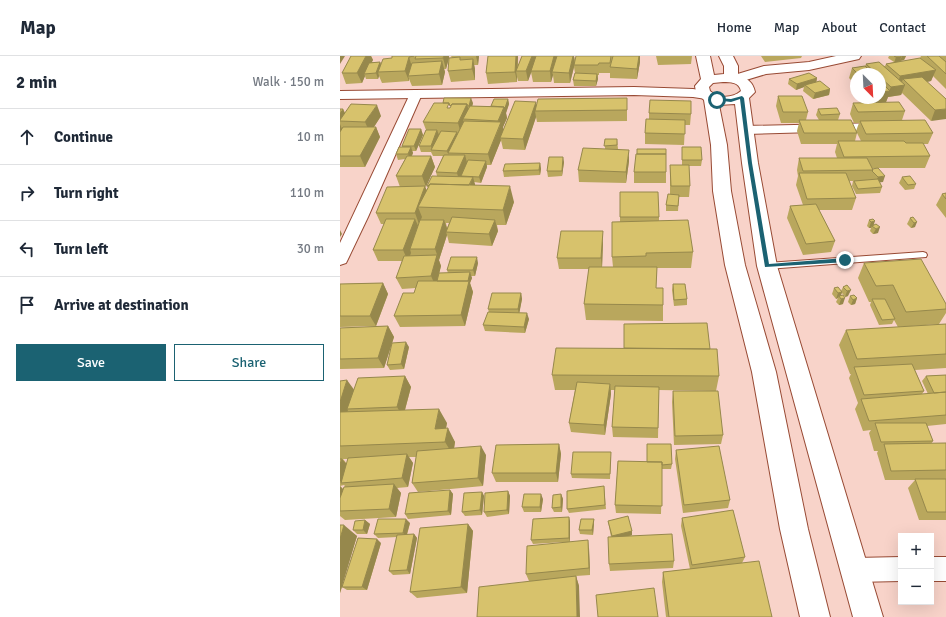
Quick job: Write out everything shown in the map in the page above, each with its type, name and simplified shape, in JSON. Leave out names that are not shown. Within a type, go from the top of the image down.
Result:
[{"type":"main road","points":[[703,56],[707,90],[719,145],[722,191],[735,265],[764,372],[794,529],[815,617]]},
{"type":"main road","points":[[726,56],[739,86],[767,266],[868,617]]},
{"type":"main road","points":[[340,95],[603,91],[693,93],[707,90],[719,78],[739,86],[809,66],[854,56]]},
{"type":"main road","points":[[707,90],[731,100],[739,86]]},
{"type":"street","points":[[340,259],[361,217],[416,94]]},
{"type":"street","points":[[746,130],[894,127]]},
{"type":"street","points":[[855,570],[898,569]]},
{"type":"street","points":[[934,569],[946,569]]},
{"type":"lane","points":[[767,266],[923,255]]},
{"type":"building","points":[[351,56],[366,56],[357,73],[342,73]]},
{"type":"building","points":[[392,56],[414,56],[409,57],[405,71],[378,72],[383,59],[392,58]]},
{"type":"building","points":[[416,56],[444,56],[443,58],[415,59]]},
{"type":"building","points":[[488,56],[516,56],[515,72],[486,73]]},
{"type":"building","points":[[522,56],[532,56],[526,71],[516,71]]},
{"type":"building","points":[[536,56],[554,56],[550,71],[531,71]]},
{"type":"building","points":[[557,56],[573,56],[569,73],[552,72]]},
{"type":"building","points":[[576,56],[611,56],[610,63],[599,63],[598,65],[574,65]]},
{"type":"building","points":[[613,56],[639,56],[637,69],[610,67]]},
{"type":"building","points":[[927,56],[939,56],[946,62],[946,74]]},
{"type":"building","points":[[460,57],[460,60],[473,59],[472,69],[448,71],[449,58]]},
{"type":"building","points":[[920,58],[936,70],[900,76],[886,64]]},
{"type":"building","points":[[442,61],[439,74],[408,76],[412,63]]},
{"type":"building","points":[[380,62],[376,73],[364,74],[369,63]]},
{"type":"building","points":[[879,62],[886,68],[870,68],[866,64]]},
{"type":"building","points":[[865,66],[867,68],[852,68]]},
{"type":"building","points":[[886,68],[905,85],[891,87],[886,82]]},
{"type":"building","points":[[575,73],[597,74],[596,81],[573,80]]},
{"type":"building","points":[[809,73],[817,78],[797,84],[789,79]]},
{"type":"building","points":[[922,77],[946,99],[946,109],[935,110],[903,79]]},
{"type":"building","points":[[820,81],[830,89],[815,93],[805,85]]},
{"type":"building","points":[[778,96],[802,96],[808,112],[783,112]]},
{"type":"building","points":[[444,98],[471,98],[469,106],[467,104],[452,104],[450,106],[449,103],[443,103]]},
{"type":"building","points":[[627,98],[627,110],[535,111],[538,99]]},
{"type":"building","points":[[494,99],[508,99],[505,108],[491,106]]},
{"type":"building","points":[[650,100],[691,101],[691,114],[649,113]]},
{"type":"building","points":[[515,101],[536,102],[523,139],[500,138]]},
{"type":"building","points":[[886,102],[899,102],[905,111],[858,112],[854,104],[886,104]]},
{"type":"building","points":[[434,103],[449,103],[447,108],[450,108],[452,104],[467,104],[458,123],[423,122]]},
{"type":"building","points":[[351,104],[377,105],[365,122],[340,121]]},
{"type":"building","points":[[470,106],[504,107],[498,121],[463,119]]},
{"type":"building","points":[[837,108],[840,114],[821,115],[818,109]]},
{"type":"building","points":[[646,119],[685,120],[685,134],[645,133]]},
{"type":"building","points":[[799,120],[851,120],[857,133],[804,133]]},
{"type":"building","points":[[925,120],[933,133],[866,134],[860,121]]},
{"type":"building","points":[[464,121],[501,122],[488,154],[448,153]]},
{"type":"building","points":[[343,127],[376,127],[360,156],[340,156],[340,132]]},
{"type":"building","points":[[409,129],[421,129],[414,146],[402,146]]},
{"type":"building","points":[[426,130],[437,130],[431,146],[419,146]]},
{"type":"building","points":[[441,131],[457,132],[447,151],[431,150]]},
{"type":"building","points":[[605,139],[617,139],[617,145],[604,146]]},
{"type":"building","points":[[838,141],[904,141],[906,143],[923,143],[930,156],[844,157]]},
{"type":"building","points":[[399,147],[411,147],[408,154],[396,154]]},
{"type":"building","points":[[682,147],[701,147],[702,160],[682,160]]},
{"type":"building","points":[[583,148],[629,150],[626,172],[578,170]]},
{"type":"building","points":[[637,149],[666,149],[666,154],[637,154]]},
{"type":"building","points":[[636,154],[666,154],[666,172],[634,172]]},
{"type":"building","points":[[444,155],[465,155],[457,173],[436,172]]},
{"type":"building","points":[[407,156],[431,156],[422,176],[396,176]]},
{"type":"building","points":[[549,157],[563,157],[562,171],[547,171]]},
{"type":"building","points":[[799,158],[867,158],[873,170],[803,171]]},
{"type":"building","points":[[468,160],[486,161],[479,177],[461,176]]},
{"type":"building","points":[[540,163],[539,170],[503,171],[505,164]]},
{"type":"building","points":[[670,165],[689,165],[690,186],[671,186]]},
{"type":"building","points":[[878,168],[885,176],[878,177],[872,171],[872,169]]},
{"type":"building","points":[[799,173],[846,173],[856,198],[807,199]]},
{"type":"building","points":[[432,176],[473,177],[469,185],[430,184],[427,186]]},
{"type":"building","points":[[910,176],[916,184],[908,185],[902,177]]},
{"type":"building","points":[[878,179],[882,187],[858,189],[854,181]]},
{"type":"building","points":[[430,184],[510,186],[503,210],[418,207]]},
{"type":"building","points":[[425,186],[415,213],[376,213],[387,187]]},
{"type":"building","points":[[620,192],[658,192],[659,217],[620,217]]},
{"type":"building","points":[[946,193],[946,199],[942,194]]},
{"type":"building","points":[[668,194],[679,195],[678,206],[666,205]]},
{"type":"building","points":[[816,204],[835,241],[806,244],[790,206]]},
{"type":"building","points":[[452,217],[495,220],[489,234],[446,232]]},
{"type":"building","points":[[913,217],[917,222],[914,223],[910,218]]},
{"type":"building","points":[[386,219],[415,219],[403,250],[373,250]]},
{"type":"building","points":[[420,220],[444,220],[435,249],[410,249]]},
{"type":"building","points":[[688,220],[693,252],[646,253],[646,256],[612,257],[612,222]]},
{"type":"building","points":[[876,224],[880,227],[876,229],[872,226]]},
{"type":"building","points":[[561,231],[603,231],[601,258],[557,258]]},
{"type":"building","points":[[437,255],[431,276],[396,278],[404,256]]},
{"type":"building","points":[[451,257],[477,257],[473,270],[447,270]]},
{"type":"building","points":[[921,259],[946,304],[946,309],[906,312],[893,285],[876,286],[864,263]]},
{"type":"building","points":[[589,267],[657,267],[656,288],[663,288],[663,305],[584,304]]},
{"type":"building","points":[[470,272],[468,281],[437,281],[439,273]]},
{"type":"building","points":[[418,281],[469,281],[461,315],[394,316],[403,293],[414,293]]},
{"type":"building","points":[[383,283],[370,316],[340,316],[340,284]]},
{"type":"building","points":[[673,284],[685,284],[687,299],[674,300]]},
{"type":"building","points":[[847,285],[851,290],[847,291],[843,287]]},
{"type":"building","points":[[838,287],[842,292],[838,293],[834,288]]},
{"type":"building","points":[[492,293],[521,293],[518,309],[488,309]]},
{"type":"building","points":[[843,295],[845,298],[841,299],[839,296]]},
{"type":"building","points":[[854,295],[857,298],[853,300],[850,296]]},
{"type":"building","points":[[872,299],[885,299],[895,319],[882,320]]},
{"type":"building","points":[[488,312],[527,313],[524,327],[483,325]]},
{"type":"building","points":[[707,323],[710,349],[624,348],[624,324]]},
{"type":"building","points":[[946,324],[946,354],[857,359],[846,330]]},
{"type":"building","points":[[388,326],[378,358],[340,359],[340,328]]},
{"type":"building","points":[[406,342],[401,364],[387,365],[392,343]]},
{"type":"building","points":[[556,348],[717,349],[719,376],[552,375]]},
{"type":"building","points":[[912,364],[924,391],[864,395],[854,367]]},
{"type":"building","points":[[946,375],[946,392],[934,393],[926,376]]},
{"type":"building","points":[[405,376],[397,407],[347,409],[358,378]]},
{"type":"building","points":[[347,380],[340,402],[340,381]]},
{"type":"building","points":[[577,382],[610,384],[604,425],[569,423]]},
{"type":"building","points":[[615,386],[659,387],[658,428],[612,427]]},
{"type":"building","points":[[673,391],[718,391],[723,435],[675,436]]},
{"type":"building","points":[[946,392],[946,415],[869,421],[861,399]]},
{"type":"building","points":[[439,409],[435,429],[448,428],[445,442],[340,446],[340,412]]},
{"type":"building","points":[[875,423],[926,423],[933,441],[881,442]]},
{"type":"building","points":[[946,443],[946,470],[891,471],[884,444]]},
{"type":"building","points":[[559,444],[556,473],[492,473],[496,445]]},
{"type":"building","points":[[647,444],[671,444],[672,464],[662,465],[662,462],[647,462]]},
{"type":"building","points":[[481,446],[478,478],[412,483],[417,451]]},
{"type":"building","points":[[719,446],[730,500],[684,505],[676,450]]},
{"type":"building","points":[[573,452],[611,452],[610,474],[571,474]]},
{"type":"building","points":[[407,454],[402,478],[341,483],[348,458]]},
{"type":"building","points":[[618,461],[662,462],[662,506],[615,505]]},
{"type":"building","points":[[915,479],[946,479],[946,512],[927,512]]},
{"type":"building","points":[[394,484],[389,509],[340,511],[340,498],[344,487]]},
{"type":"building","points":[[604,486],[605,505],[567,509],[567,491]]},
{"type":"building","points":[[450,490],[448,511],[405,514],[409,493]]},
{"type":"building","points":[[508,491],[507,510],[484,512],[485,493]]},
{"type":"building","points":[[482,492],[480,510],[462,512],[464,493]]},
{"type":"building","points":[[524,494],[541,494],[540,507],[522,507]]},
{"type":"building","points":[[561,494],[561,507],[552,508],[553,495]]},
{"type":"building","points":[[733,510],[745,557],[692,565],[682,518]]},
{"type":"building","points":[[628,516],[632,531],[612,536],[608,521]]},
{"type":"building","points":[[569,517],[569,538],[531,540],[533,519]]},
{"type":"building","points":[[378,519],[406,519],[403,533],[374,534]]},
{"type":"building","points":[[581,519],[594,519],[592,530],[579,530]]},
{"type":"building","points":[[365,520],[363,530],[353,530],[355,521]]},
{"type":"building","points":[[468,524],[461,587],[410,592],[420,528]]},
{"type":"building","points":[[340,525],[344,525],[340,539]]},
{"type":"building","points":[[414,534],[407,570],[389,571],[397,535]]},
{"type":"building","points":[[672,534],[674,561],[609,564],[608,537]]},
{"type":"building","points":[[358,538],[377,539],[362,587],[342,587]]},
{"type":"building","points":[[588,540],[589,568],[526,574],[527,546]]},
{"type":"building","points":[[759,561],[772,617],[669,617],[663,572]]},
{"type":"building","points":[[576,576],[577,617],[477,617],[479,587]]},
{"type":"building","points":[[654,588],[658,617],[598,617],[596,595]]},
{"type":"route","points":[[717,100],[742,98],[750,163],[767,266],[845,260]]}]
